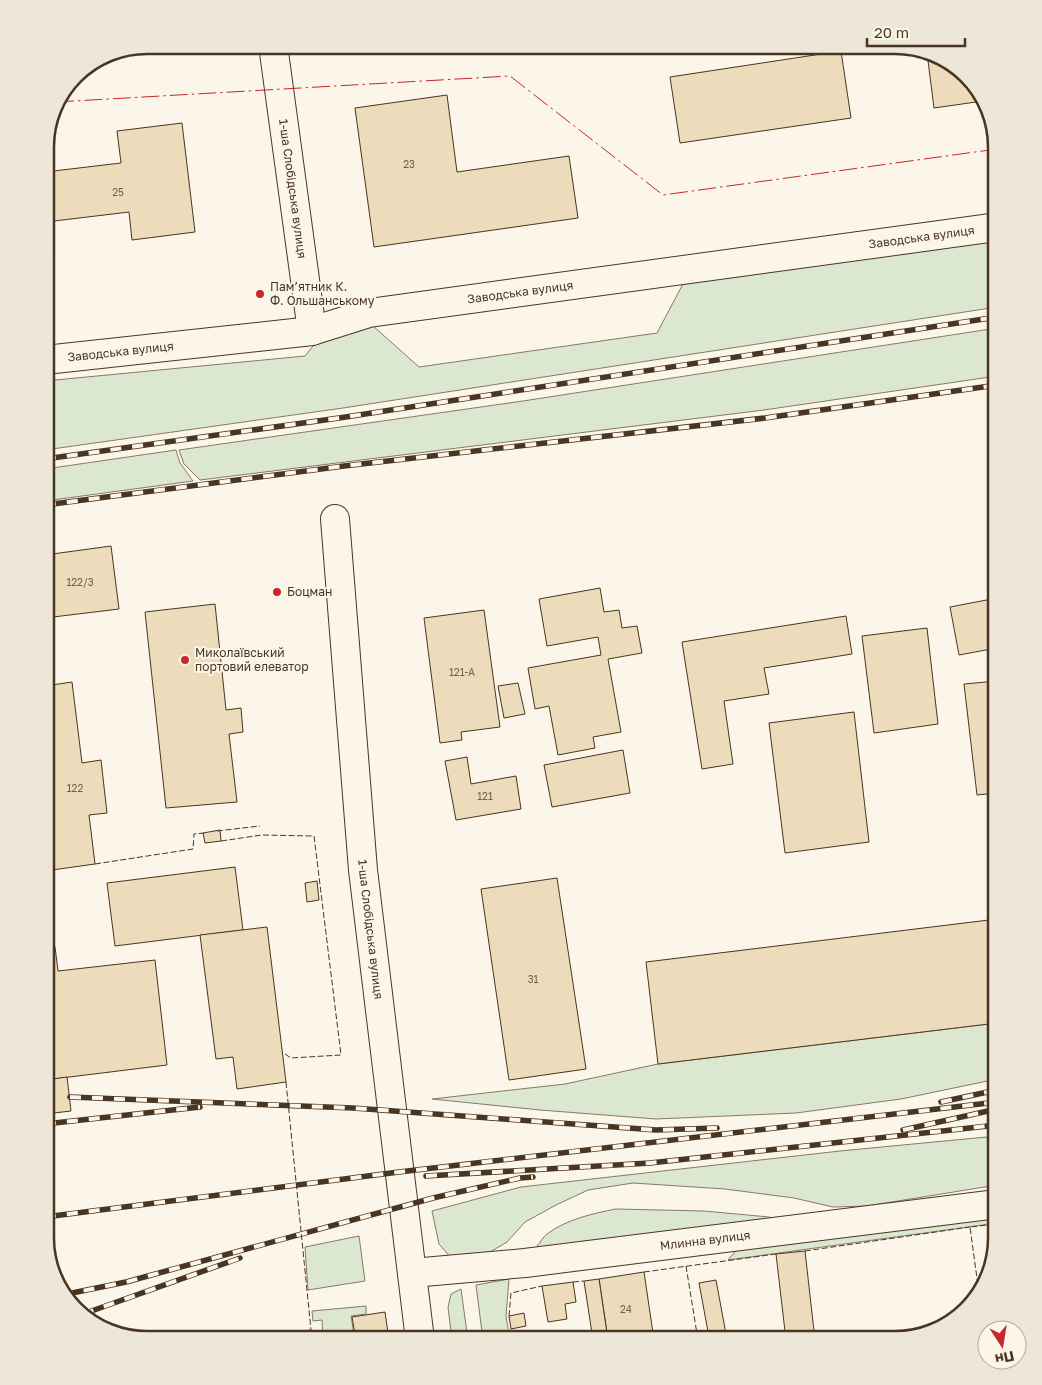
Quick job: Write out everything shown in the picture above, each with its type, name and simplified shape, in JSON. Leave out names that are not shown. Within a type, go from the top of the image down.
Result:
[{"type":"street","name":"1-ша Слобідська вулиця","points":[[274,54],[312,331]]},
{"type":"street","name":"Заводська вулиця","points":[[54,359],[312,331],[369,313],[988,228]]},
{"type":"street","name":"1-ша Слобідська вулиця","points":[[335,519],[363,870],[419,1331]]},
{"type":"street","name":"Млинна вулиця","points":[[412,1273],[525,1263],[988,1205]]},
{"type":"green space","points":[[988,238],[988,308],[343,408],[54,449],[54,380],[305,356],[321,336],[373,326],[419,367],[657,333],[684,282]]},
{"type":"green space","points":[[988,329],[988,377],[764,410],[200,480],[184,464],[179,450],[523,401]]},
{"type":"green space","points":[[176,450],[180,463],[193,481],[54,500],[54,468]]},
{"type":"green space","points":[[988,1024],[988,1081],[901,1099],[796,1113],[656,1119],[432,1099],[565,1084],[658,1064]]},
{"type":"green space","points":[[988,1137],[988,1186],[867,1206],[833,1207],[794,1198],[725,1189],[633,1183],[588,1190],[525,1222],[507,1242],[485,1255],[452,1259],[439,1244],[432,1211],[521,1187],[840,1151]]},
{"type":"green space","points":[[616,1209],[704,1211],[769,1217],[779,1221],[542,1251],[537,1246],[547,1234],[562,1225],[589,1215]]},
{"type":"green space","points":[[988,1216],[988,1224],[728,1260],[740,1246]]},
{"type":"green space","points":[[359,1236],[365,1281],[308,1290],[305,1247]]},
{"type":"green space","points":[[509,1279],[506,1316],[508,1331],[482,1331],[476,1285]]},
{"type":"green space","points":[[461,1289],[467,1331],[451,1331],[448,1307],[451,1294]]},
{"type":"green space","points":[[366,1306],[366,1314],[351,1316],[354,1331],[323,1331],[322,1320],[313,1321],[312,1311]]},
{"type":"building","points":[[821,54],[841,54],[851,118],[680,143],[670,77]]},
{"type":"building","points":[[928,60],[952,73],[973,95],[977,102],[934,108]]},
{"type":"building","points":[[447,95],[457,172],[569,156],[578,218],[374,247],[355,108]]},
{"type":"building","points":[[182,123],[195,232],[132,240],[129,212],[54,221],[54,171],[121,163],[117,131]]},
{"type":"building","points":[[111,546],[119,609],[54,617],[54,554]]},
{"type":"building","points":[[600,588],[604,612],[619,610],[622,628],[637,626],[642,653],[608,659],[621,732],[593,737],[595,748],[558,755],[549,706],[535,709],[528,668],[601,655],[598,637],[547,646],[539,599]]},
{"type":"building","points":[[988,600],[988,650],[959,655],[950,607]]},
{"type":"building","name":"Миколаївський портовий елеватор","points":[[215,604],[226,710],[241,708],[243,732],[229,734],[237,802],[166,808],[145,612]]},
{"type":"building","points":[[484,610],[500,727],[461,732],[462,740],[440,743],[424,618]]},
{"type":"building","points":[[846,616],[852,654],[764,668],[769,694],[724,701],[733,764],[702,769],[682,642]]},
{"type":"building","points":[[927,628],[938,724],[874,733],[862,636]]},
{"type":"building","points":[[72,682],[82,763],[101,760],[107,813],[89,815],[95,864],[54,870],[54,685]]},
{"type":"building","points":[[988,682],[988,794],[977,795],[964,684]]},
{"type":"building","points":[[518,683],[525,714],[504,718],[498,686]]},
{"type":"building","points":[[854,712],[869,842],[785,853],[769,723]]},
{"type":"building","points":[[623,750],[630,793],[552,807],[544,765]]},
{"type":"building","points":[[467,757],[471,784],[516,776],[521,809],[456,820],[445,761]]},
{"type":"building","points":[[220,830],[221,841],[205,843],[203,833]]},
{"type":"building","points":[[235,867],[243,930],[115,946],[107,883]]},
{"type":"building","points":[[557,878],[586,1069],[509,1080],[481,889]]},
{"type":"building","points":[[317,881],[319,900],[307,902],[305,883]]},
{"type":"building","points":[[988,920],[988,1024],[658,1064],[646,962]]},
{"type":"building","points":[[267,927],[286,1082],[237,1089],[233,1057],[216,1059],[200,935]]},
{"type":"building","points":[[54,947],[58,971],[155,960],[167,1065],[54,1079]]},
{"type":"building","points":[[67,1077],[71,1111],[54,1113],[54,1079]]},
{"type":"building","points":[[805,1251],[814,1331],[785,1331],[776,1254]]},
{"type":"building","points":[[644,1272],[653,1331],[607,1331],[599,1279]]},
{"type":"building","points":[[599,1279],[607,1331],[592,1331],[584,1281]]},
{"type":"building","points":[[716,1280],[725,1331],[708,1331],[699,1283]]},
{"type":"building","points":[[573,1282],[576,1302],[565,1304],[567,1319],[548,1322],[542,1286]]},
{"type":"building","points":[[385,1312],[388,1331],[354,1331],[352,1317]]},
{"type":"building","points":[[524,1313],[526,1326],[511,1329],[509,1316]]},
{"type":"railway","points":[[54,458],[339,418],[988,318]]},
{"type":"railway","points":[[54,504],[344,466],[765,418],[988,386]]},
{"type":"railway","points":[[941,1102],[988,1092]]},
{"type":"railway","points":[[70,1097],[353,1108],[656,1130],[717,1128]]},
{"type":"railway","points":[[54,1216],[399,1172],[988,1103]]},
{"type":"railway","points":[[54,1123],[200,1107]]},
{"type":"railway","points":[[903,1130],[988,1111]]},
{"type":"railway","points":[[426,1176],[650,1163],[988,1126]]},
{"type":"railway","points":[[72,1293],[126,1282],[433,1198],[520,1178],[533,1177]]},
{"type":"railway","points":[[90,1312],[240,1258]]},
{"type":"fence","points":[[217,831],[260,826]]},
{"type":"fence","points":[[95,864],[193,849],[194,834],[204,833]]},
{"type":"fence","points":[[221,841],[262,835],[314,836],[341,1055],[291,1058],[282,1052]]},
{"type":"fence","points":[[286,1082],[311,1330]]},
{"type":"fence","points":[[977,1282],[970,1227],[988,1225]]},
{"type":"fence","points":[[805,1251],[970,1227]]},
{"type":"fence","points":[[644,1272],[776,1254]]},
{"type":"fence","points":[[686,1266],[697,1331]]},
{"type":"fence","points":[[573,1282],[584,1281]]},
{"type":"fence","points":[[509,1316],[511,1293],[542,1286]]},
{"type":"power","points":[[65,101],[510,76],[663,195],[988,150]]},
{"type":"place","name":"Пам’ятник К. Ф. Ольшанському","points":[[260,294]]},
{"type":"place","name":"Боцман","points":[[277,592]]},
{"type":"place","name":"Миколаївський портовий елеватор","points":[[185,660]]}]
